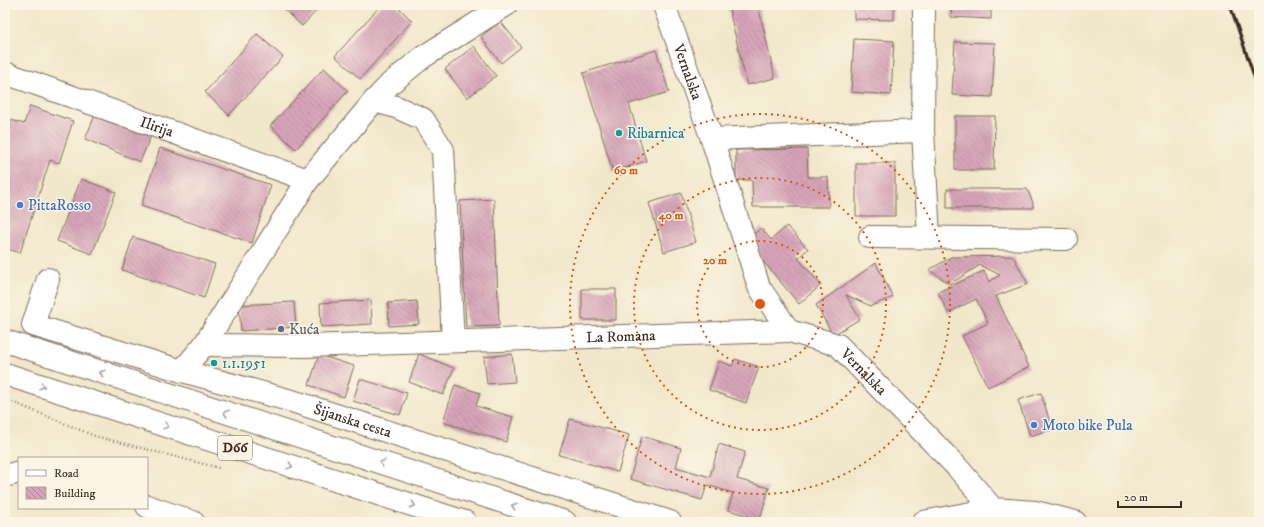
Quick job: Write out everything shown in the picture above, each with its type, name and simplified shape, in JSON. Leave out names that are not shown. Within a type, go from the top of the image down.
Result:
[{"type":"street","points":[[182,371],[204,344],[308,180],[374,101],[391,83],[424,57],[506,5]]},
{"type":"street","name":"Vernalska","points":[[664,5],[712,139],[759,287],[789,331],[838,345],[957,467],[995,516]]},
{"type":"street","points":[[924,5],[923,130],[929,237]]},
{"type":"street","name":"Ilirija","points":[[5,73],[308,180]]},
{"type":"street","points":[[374,101],[396,107],[423,118],[443,150],[453,342]]},
{"type":"street","points":[[712,139],[923,130]]},
{"type":"street","points":[[870,237],[1066,239]]},
{"type":"street","name":"Šijanska cesta","points":[[48,280],[33,325],[182,371],[292,401],[670,522]]},
{"type":"street","name":"La Romana","points":[[204,344],[304,346],[789,331]]},
{"type":"street","name":"D66","points":[[5,342],[564,522]]},
{"type":"street","name":"D66","points":[[5,374],[465,522]]},
{"type":"street","points":[[5,476],[18,472]]},
{"type":"street","points":[[148,506],[193,522]]},
{"type":"street","points":[[923,522],[1035,512],[1075,522]]},
{"type":"path","points":[[5,399],[95,436],[223,469]]},
{"type":"building","points":[[279,5],[322,5],[302,26]]},
{"type":"building","points":[[381,5],[396,5],[412,21],[360,79],[335,56]]},
{"type":"building","points":[[728,5],[758,5],[775,78],[747,85]]},
{"type":"building","points":[[854,5],[894,5],[894,20],[854,19]]},
{"type":"building","points":[[952,5],[991,5],[991,19],[951,17]]},
{"type":"building","points":[[500,21],[521,47],[501,63],[481,37]]},
{"type":"building","points":[[257,34],[283,57],[229,115],[205,92]]},
{"type":"building","points":[[854,39],[894,41],[891,95],[851,92]]},
{"type":"building","points":[[955,42],[995,43],[992,97],[952,95]]},
{"type":"building","points":[[474,46],[496,76],[467,98],[445,69]]},
{"type":"building","name":"Ribarnica","points":[[656,50],[669,92],[629,104],[646,161],[613,172],[583,73]]},
{"type":"building","points":[[324,68],[348,91],[296,149],[270,126]]},
{"type":"building","name":"PittaRosso","points":[[30,106],[73,121],[59,163],[50,160],[20,253],[5,248],[5,127],[8,119],[24,124]]},
{"type":"building","points":[[97,111],[152,133],[140,162],[85,139]]},
{"type":"building","points":[[955,116],[995,116],[994,170],[955,170]]},
{"type":"building","points":[[160,148],[271,185],[252,243],[141,206]]},
{"type":"building","points":[[807,149],[808,177],[828,177],[829,207],[753,207],[752,180],[736,180],[736,150]]},
{"type":"building","points":[[856,163],[895,163],[895,216],[856,216]]},
{"type":"building","points":[[81,179],[116,192],[92,254],[57,241]]},
{"type":"building","points":[[947,189],[1027,189],[1033,203],[1033,208],[947,208]]},
{"type":"building","points":[[681,193],[696,242],[664,252],[649,203]]},
{"type":"building","points":[[494,199],[499,326],[466,327],[460,201]]},
{"type":"building","points":[[787,226],[808,249],[798,258],[821,285],[799,304],[746,241],[761,228],[771,240]]},
{"type":"building","points":[[133,237],[215,264],[204,298],[122,270]]},
{"type":"building","points":[[1013,256],[1028,284],[996,296],[1029,367],[988,387],[962,336],[988,323],[976,299],[948,313],[938,292],[984,271],[989,282],[1000,275],[980,265],[950,284],[929,270],[951,257]]},
{"type":"building","points":[[876,263],[893,297],[871,306],[846,295],[860,319],[833,335],[816,305]]},
{"type":"building","points":[[582,289],[616,289],[616,320],[582,320]]},
{"type":"building","points":[[371,300],[372,324],[321,327],[320,303]]},
{"type":"building","points":[[417,301],[419,324],[389,326],[388,303]]},
{"type":"building","points":[[294,302],[296,327],[241,331],[239,305]]},
{"type":"building","points":[[419,354],[454,368],[443,395],[409,382]]},
{"type":"building","points":[[512,354],[515,382],[487,384],[484,357]]},
{"type":"building","points":[[319,355],[354,366],[344,397],[309,385]]},
{"type":"building","points":[[735,359],[759,367],[746,403],[709,390],[719,361],[732,366]]},
{"type":"building","points":[[360,379],[407,393],[400,415],[353,401]]},
{"type":"building","points":[[455,385],[480,393],[476,406],[513,417],[506,442],[443,422]]},
{"type":"building","points":[[1041,393],[1052,429],[1030,436],[1018,400]]},
{"type":"building","points":[[570,419],[629,435],[618,472],[559,455]]},
{"type":"building","points":[[642,436],[681,448],[676,467],[710,477],[719,444],[745,452],[737,479],[769,488],[760,519],[728,510],[733,493],[707,485],[702,500],[630,479]]},
{"type":"railway","points":[[1230,5],[1259,91]]},
{"type":"place","name":"Ribarnica","points":[[619,133]]},
{"type":"place","name":"PittaRosso","points":[[20,205]]},
{"type":"place","name":"Kuća","points":[[281,329]]},
{"type":"place","name":"1.1.1951","points":[[214,363]]},
{"type":"place","name":"Moto bike Pula","points":[[1034,425]]}]
